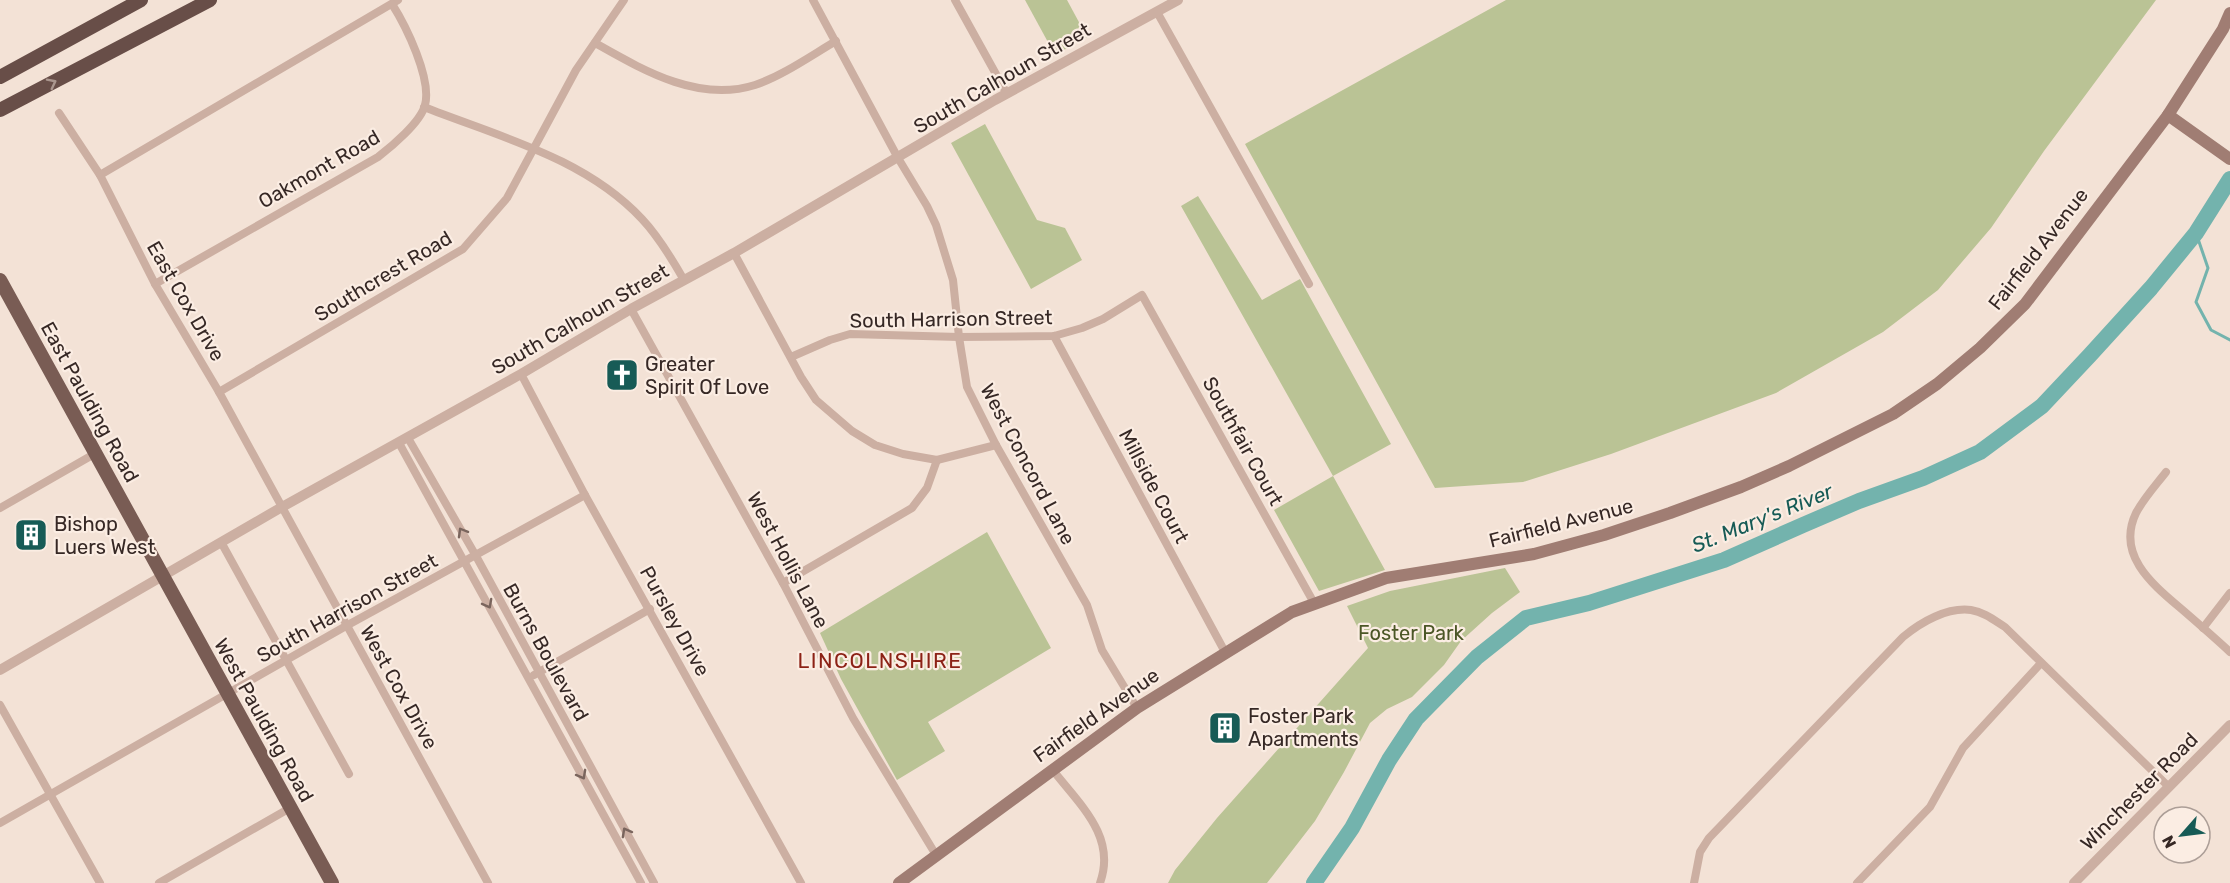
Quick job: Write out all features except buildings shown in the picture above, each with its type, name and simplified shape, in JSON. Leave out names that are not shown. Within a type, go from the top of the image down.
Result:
[{"type":"highway","points":[[0,77],[141,0]]},
{"type":"highway","points":[[0,110],[210,0]]},
{"type":"main road","name":"Fairfield Avenue","points":[[899,883],[1137,708],[1292,612],[1386,578],[1534,554],[1604,535],[1741,487],[1841,441],[1893,414],[1937,384],[2025,304],[2168,115],[2223,29],[2230,13]]},
{"type":"main road","points":[[2168,115],[2230,159]]},
{"type":"main road","name":"East Paulding Road","points":[[0,280],[163,575]]},
{"type":"main road","name":"West Paulding Road","points":[[163,575],[332,883]]},
{"type":"street","name":"Southcrest Road","points":[[219,392],[463,249],[507,198],[576,70],[624,0]]},
{"type":"street","name":"West Concord Lane","points":[[813,0],[837,41],[898,159],[927,206],[942,242],[953,280],[967,387],[996,445],[1087,605],[1102,650],[1137,708]]},
{"type":"street","points":[[955,0],[1007,94]]},
{"type":"street","name":"South Calhoun Street","points":[[0,670],[282,507],[734,253],[1007,94],[1178,0]]},
{"type":"street","points":[[100,175],[395,2],[415,45],[424,84],[424,107],[534,149],[589,176],[628,205],[657,237],[684,280]]},
{"type":"street","points":[[1157,12],[1309,284]]},
{"type":"street","points":[[595,43],[641,69],[671,81],[714,90],[756,85],[837,41]]},
{"type":"street","name":"Oakmont Road","points":[[155,284],[378,157],[395,144],[424,107]]},
{"type":"street","name":"East Cox Drive","points":[[59,113],[100,175],[155,284],[219,392],[282,507]]},
{"type":"street","points":[[734,253],[816,400],[852,431],[875,445],[903,454],[937,460],[996,445]]},
{"type":"street","name":"Southfair Court","points":[[1142,295],[1314,603]]},
{"type":"street","name":"South Harrison Street","points":[[790,357],[850,334],[959,337],[1054,336],[1103,319],[1142,295]]},
{"type":"street","name":"West Hollis Lane","points":[[631,309],[783,583],[853,718],[936,855]]},
{"type":"street","name":"Millside Court","points":[[1054,336],[1225,652]]},
{"type":"street","name":"Pursley Drive","points":[[521,374],[585,495],[801,883]]},
{"type":"street","name":"Burns Boulevard","points":[[403,440],[476,556],[654,883]]},
{"type":"street","name":"Burns Boulevard","points":[[403,440],[465,562],[641,883]]},
{"type":"street","points":[[0,508],[96,453]]},
{"type":"street","points":[[783,583],[912,508],[927,488],[937,460]]},
{"type":"street","points":[[2166,472],[2136,514],[2131,531],[2131,545],[2140,569],[2151,583],[2230,652]]},
{"type":"street","name":"South Harrison Street","points":[[0,823],[346,626],[585,495]]},
{"type":"street","name":"West Cox Drive","points":[[282,507],[488,883]]},
{"type":"street","points":[[221,542],[348,774]]},
{"type":"street","points":[[2204,628],[2230,593]]},
{"type":"street","points":[[528,678],[650,609]]},
{"type":"street","points":[[1694,883],[1700,852],[1709,838],[1903,637],[1928,620],[1951,612],[1970,610],[1988,615],[2005,627],[2169,787]]},
{"type":"street","points":[[1857,883],[1930,807],[1963,748],[2041,663]]},
{"type":"street","points":[[0,705],[100,883]]},
{"type":"street","name":"Winchester Road","points":[[2074,883],[2230,725]]},
{"type":"street","points":[[1052,769],[1097,829],[1106,858],[1100,883]]},
{"type":"street","points":[[159,883],[290,808]]},
{"type":"green space","points":[[1025,0],[1067,0],[1087,37],[1055,55]]},
{"type":"green space","points":[[1506,0],[2156,0],[2044,151],[1991,228],[1938,290],[1883,332],[1776,393],[1611,454],[1523,482],[1435,488],[1245,144]]},
{"type":"green space","points":[[985,124],[1037,220],[1065,228],[1082,260],[1031,289],[951,143]]},
{"type":"green space","points":[[1198,196],[1262,300],[1300,279],[1391,444],[1333,476],[1181,206]]},
{"type":"green space","points":[[1333,476],[1385,570],[1319,591],[1274,510]]},
{"type":"green space","points":[[987,532],[1051,648],[928,722],[945,751],[897,780],[841,679],[820,633]]},
{"type":"green space","name":"Foster Park","points":[[1505,568],[1520,592],[1461,641],[1444,665],[1412,697],[1387,709],[1370,723],[1315,821],[1267,883],[1168,883],[1175,870],[1217,818],[1368,648],[1347,606],[1390,591]]},
{"type":"waterway","name":"St. Mary's River","points":[[1314,883],[1352,828],[1389,760],[1416,719],[1477,657],[1526,618],[1589,603],[1724,560],[1859,501],[1923,478],[1980,452],[2042,406],[2090,355],[2151,288],[2196,233],[2230,179]]},
{"type":"waterway","points":[[2196,233],[2208,268],[2196,302],[2211,330],[2230,340]]},
{"type":"place","name":"Greater Spirit Of Love","points":[[622,375]]},
{"type":"place","name":"Bishop Luers West","points":[[31,535]]},
{"type":"place","name":"Foster Park Apartments","points":[[1225,728]]},
{"type":"district","name":"LINCOLNSHIRE","points":[[880,660]]}]
